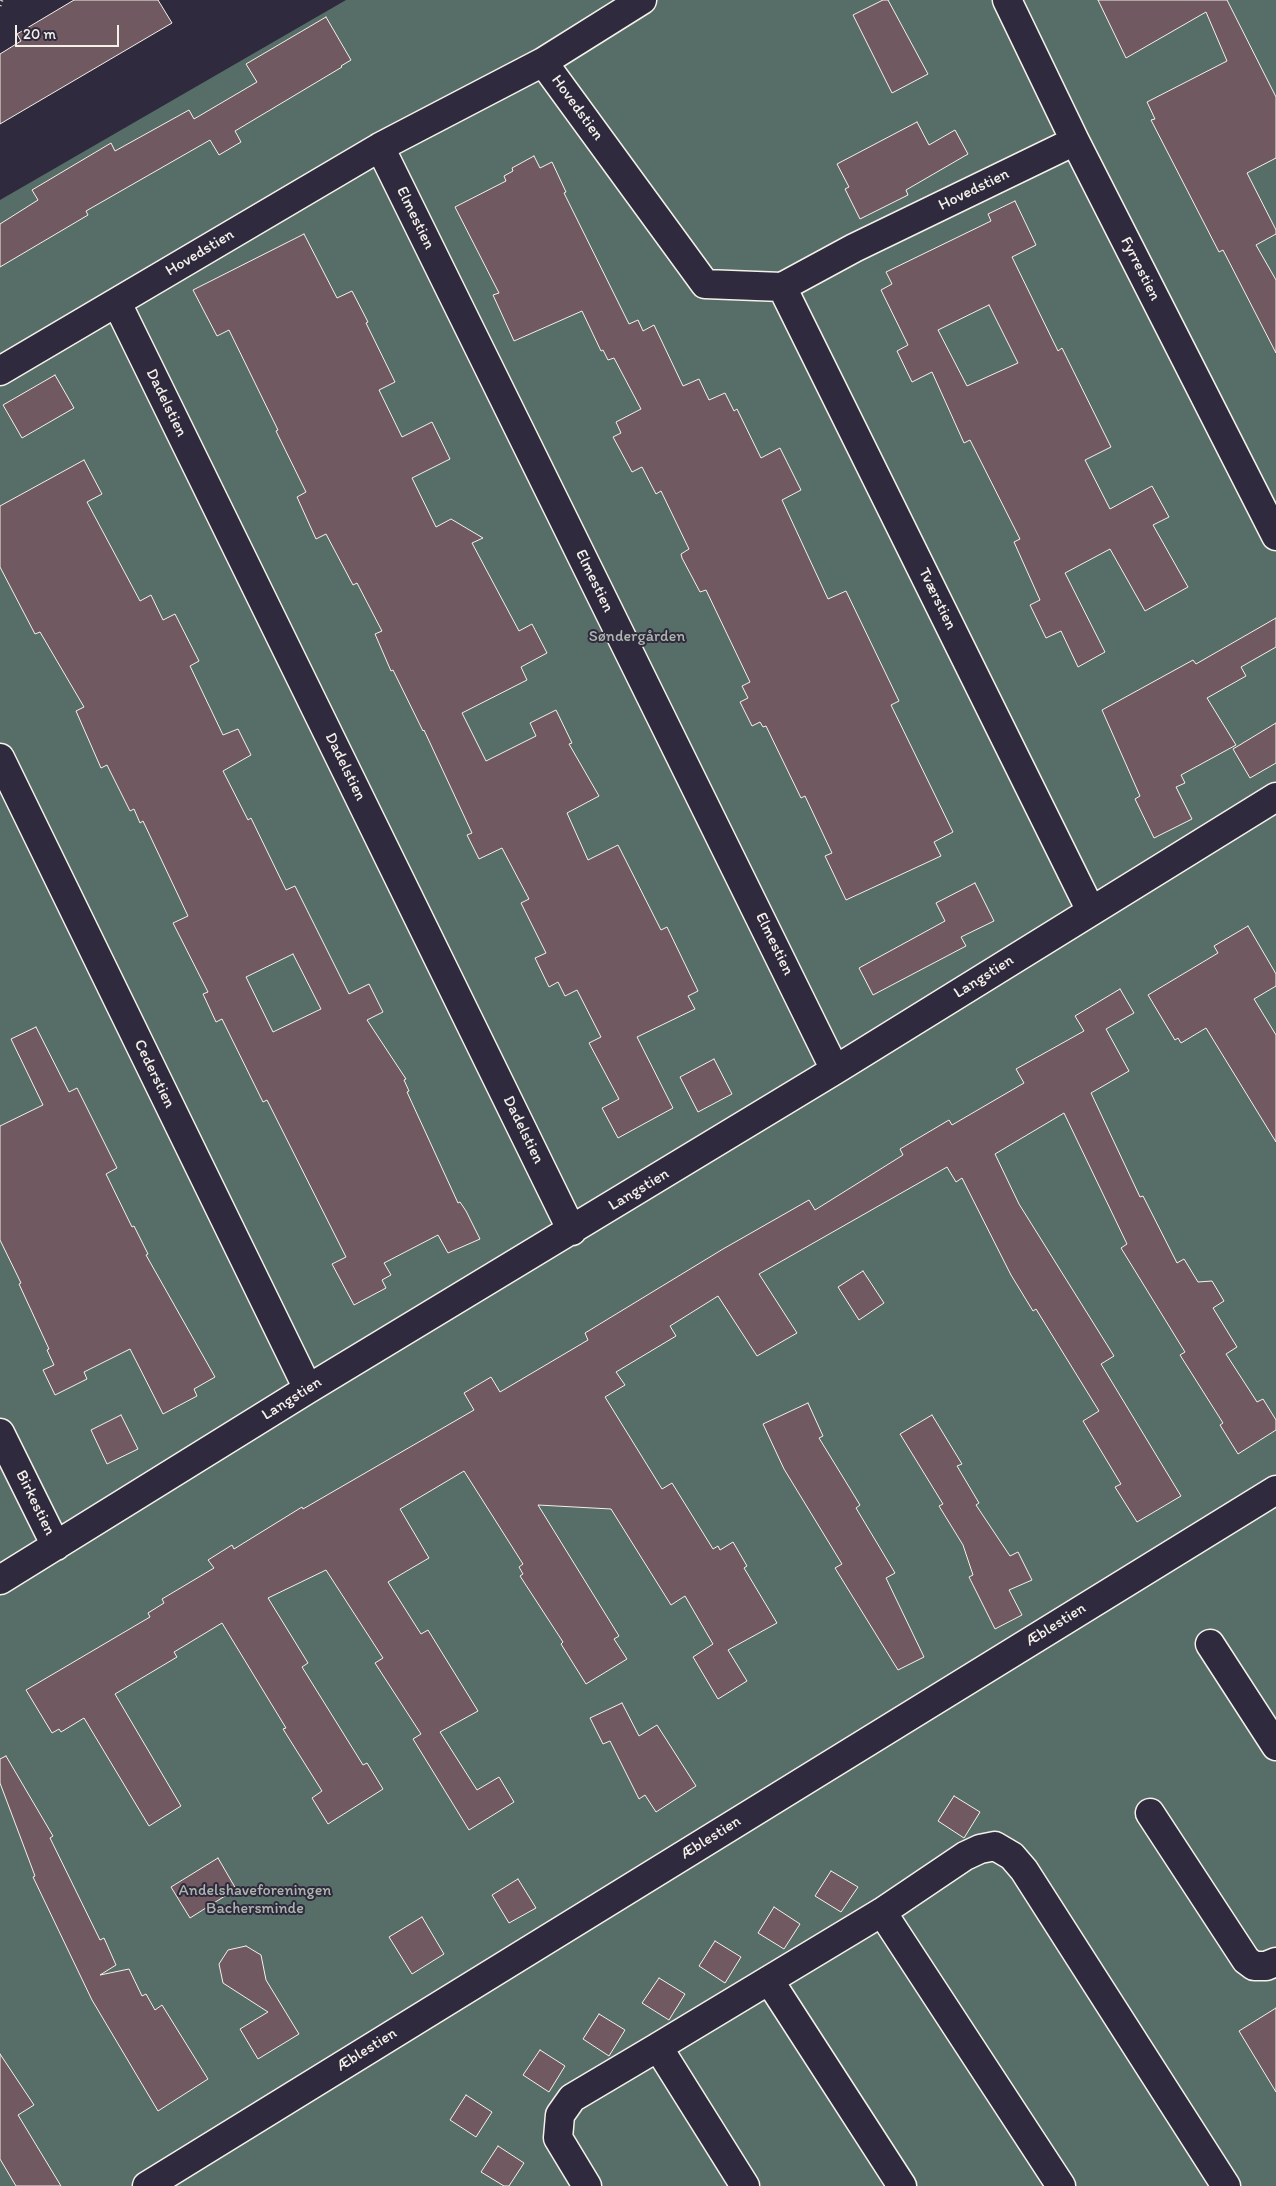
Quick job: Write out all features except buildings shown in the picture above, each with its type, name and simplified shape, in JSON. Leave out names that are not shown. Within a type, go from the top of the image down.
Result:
[{"type":"street","points":[[543,62],[642,0]]},
{"type":"street","name":"Fyrrestien","points":[[1007,0],[1075,141],[1266,490],[1276,536]]},
{"type":"street","name":"Hovedstien","points":[[0,371],[380,147],[543,62],[705,284],[782,287],[854,248],[1075,141]]},
{"type":"street","name":"Elmestien","points":[[380,147],[835,1070]]},
{"type":"street","name":"Tværstien","points":[[782,287],[1091,911]]},
{"type":"street","name":"Dadelstien","points":[[117,303],[572,1231]]},
{"type":"street","name":"Cederstien","points":[[0,758],[308,1389]]},
{"type":"street","name":"Langstien","points":[[0,1580],[308,1389],[572,1231],[835,1070],[1276,797]]},
{"type":"street","name":"Birkestien","points":[[0,1433],[56,1546]]},
{"type":"street","name":"Æblestien","points":[[147,2186],[1276,1490]]},
{"type":"street","points":[[1210,1644],[1276,1746]]},
{"type":"street","points":[[1150,1813],[1246,1960],[1254,1966],[1266,1966],[1276,1962]]},
{"type":"street","points":[[587,2186],[558,2138],[560,2114],[572,2098],[882,1912],[964,1856],[980,1849],[995,1846],[1012,1856],[1024,1870],[1226,2186]]},
{"type":"street","points":[[882,1912],[1061,2186]]},
{"type":"street","points":[[768,1980],[902,2186]]},
{"type":"street","points":[[658,2047],[745,2186]]},
{"type":"path","points":[[0,6],[2,0]]},
{"type":"green space","name":"Søndergården","points":[[346,0],[1276,0],[1276,2186],[0,2186],[0,200]]},
{"type":"park label","name":"Andelshaveforeningen Bachersminde","points":[[255,1900]]}]
